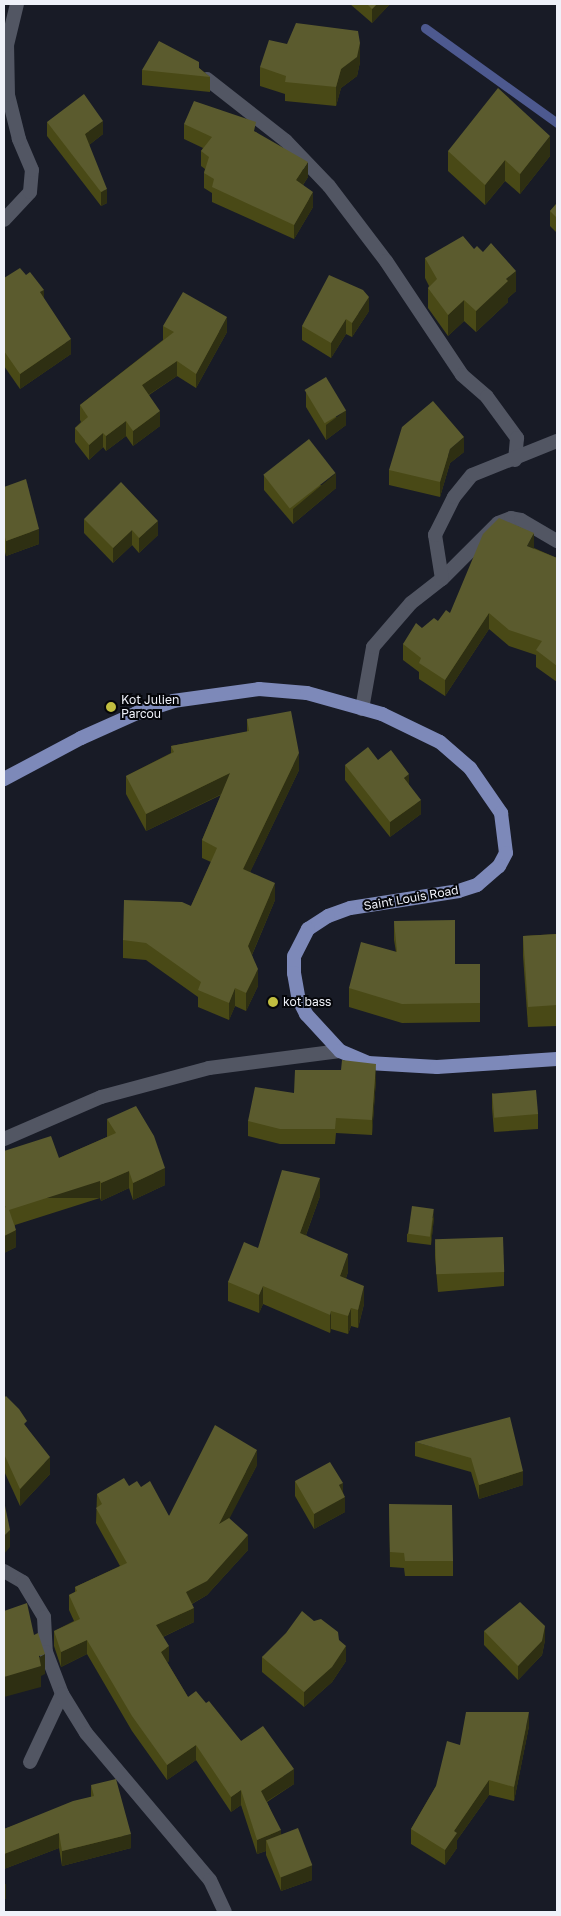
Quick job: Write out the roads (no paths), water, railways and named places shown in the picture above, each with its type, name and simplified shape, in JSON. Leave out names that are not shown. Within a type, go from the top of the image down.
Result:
[{"type":"main road","name":"Saint Louis Road","points":[[4,780],[81,738],[137,713],[173,701],[259,689],[307,693],[382,714],[440,742],[470,768],[501,813],[506,853],[499,866],[477,884],[388,905],[350,908],[328,916],[308,929],[294,956],[296,989],[306,1014],[340,1051],[368,1063],[417,1066],[557,1059]]},
{"type":"street","points":[[4,220],[30,192],[32,170],[19,139],[8,95],[7,45],[17,4]]},
{"type":"street","points":[[207,79],[286,141],[329,186],[386,261],[462,375],[487,397],[516,438],[514,460]]},
{"type":"street","points":[[442,579],[435,535],[454,497],[472,475],[514,460],[557,441]]},
{"type":"street","points":[[362,709],[373,646],[411,603],[442,579],[498,522],[511,518],[521,520],[557,541]]},
{"type":"street","points":[[4,1139],[102,1097],[209,1068],[340,1051]]},
{"type":"street","points":[[4,1571],[23,1582],[44,1618],[46,1652],[62,1694],[86,1733],[210,1880],[226,1912]]},
{"type":"street","points":[[30,1762],[62,1694]]},
{"type":"waterway","points":[[425,28],[557,123]]},
{"type":"place","name":"Kot Julien Parcou","points":[[111,707]]},
{"type":"place","name":"kot bass","points":[[273,1002]]}]
